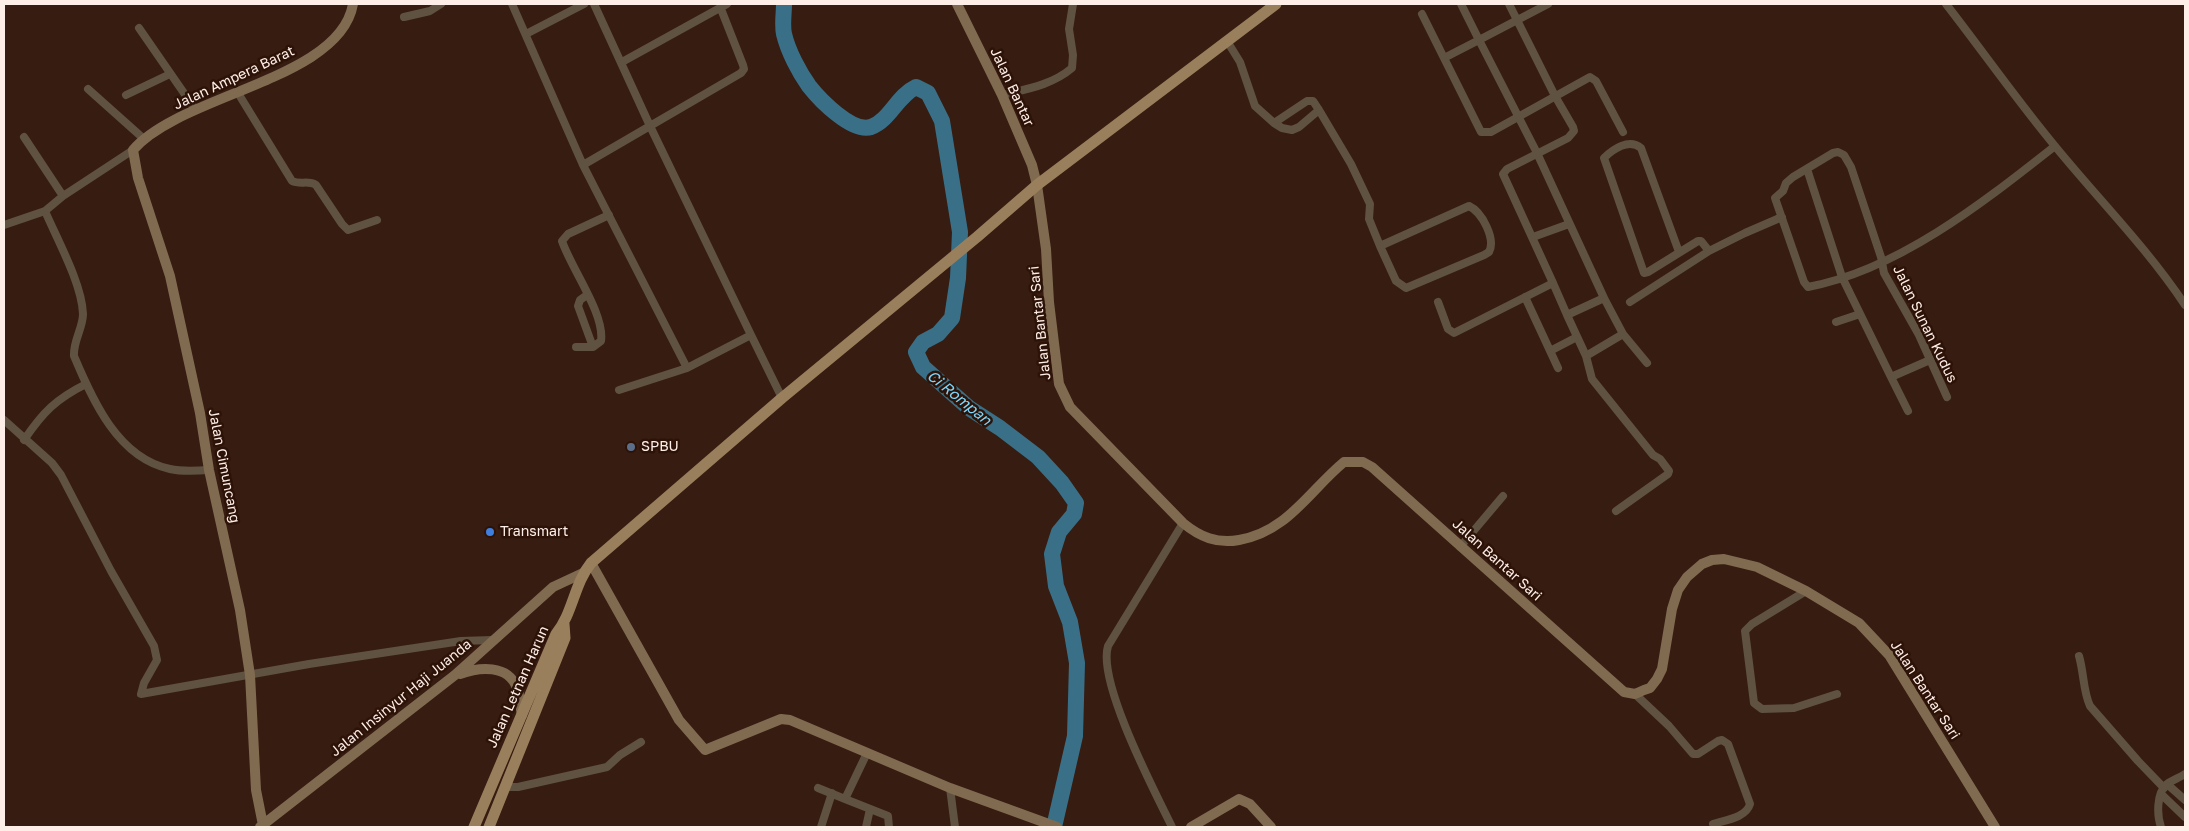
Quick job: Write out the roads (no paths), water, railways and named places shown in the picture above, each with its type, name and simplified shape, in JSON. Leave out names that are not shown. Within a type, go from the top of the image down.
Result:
[{"type":"main road","points":[[564,624],[583,573],[591,563],[782,398],[945,264],[1037,185],[1276,4]]},
{"type":"main road","name":"Jalan Letnan Harun","points":[[474,827],[556,634],[564,624]]},
{"type":"main road","name":"Jalan Letnan Harun","points":[[489,827],[565,638],[564,624]]},
{"type":"street","name":"Jalan Ampera Barat","points":[[144,139],[195,108],[238,93],[314,55],[346,26],[352,15],[354,4]]},
{"type":"street","points":[[404,16],[430,12],[442,4]]},
{"type":"street","points":[[512,4],[583,165],[687,368]]},
{"type":"street","points":[[526,34],[584,4]]},
{"type":"street","points":[[594,4],[650,126],[782,398]]},
{"type":"street","name":"Jalan Bantar","points":[[957,4],[1002,95],[1032,165],[1037,185]]},
{"type":"street","points":[[1002,95],[1032,88],[1058,79],[1072,68],[1073,55],[1069,29],[1072,4]]},
{"type":"street","points":[[1461,4],[1537,153],[1604,298],[1623,334],[1647,363]]},
{"type":"street","points":[[1509,4],[1574,131],[1568,138],[1507,168],[1503,174],[1586,356],[1592,379],[1669,472],[1616,512]]},
{"type":"street","points":[[1444,58],[1548,4]]},
{"type":"street","points":[[1946,4],[2055,146],[2142,245],[2185,305]]},
{"type":"street","points":[[583,165],[744,69],[724,6],[622,62]]},
{"type":"street","points":[[1422,14],[1481,132],[1491,132],[1586,78],[1593,78],[1623,132]]},
{"type":"street","points":[[139,28],[195,108]]},
{"type":"street","points":[[1227,41],[1240,62],[1255,106],[1274,123],[1282,128],[1292,130],[1299,127],[1319,110]]},
{"type":"street","points":[[126,95],[170,74]]},
{"type":"street","points":[[4,225],[45,211],[63,196],[133,150],[144,139],[88,89]]},
{"type":"street","points":[[238,93],[292,181],[316,184],[348,230],[377,220]]},
{"type":"street","points":[[1274,123],[1308,101],[1313,102],[1351,164],[1370,204],[1369,219],[1380,246],[1396,281],[1406,288],[1484,255],[1489,252],[1492,242],[1479,213],[1469,206],[1380,246]]},
{"type":"street","points":[[24,137],[63,196]]},
{"type":"street","points":[[1679,252],[1641,148],[1637,145],[1623,144],[1604,158],[1641,269],[1644,272],[1648,272],[1700,240],[1709,251]]},
{"type":"street","points":[[1908,411],[1842,277],[1807,169],[1786,183],[1783,191],[1775,198],[1804,282],[1808,287],[1842,277],[1868,269],[1882,262],[1976,208],[2055,146]]},
{"type":"street","name":"Jalan Cimuncang","points":[[133,150],[138,178],[170,276],[200,413],[209,470],[240,610],[250,675],[256,790],[262,827]]},
{"type":"street","name":"Jalan Sunan Kudus","points":[[1807,169],[1838,152],[1844,155],[1851,167],[1889,284],[1920,335],[1947,397]]},
{"type":"street","name":"Jalan Bantar Sari","points":[[1037,185],[1046,249],[1057,366],[1062,394],[1081,419],[1183,523],[1195,532],[1212,540],[1231,542],[1256,537],[1280,525],[1344,462],[1352,460],[1363,462],[1372,467],[1624,692],[1635,694],[1650,688],[1662,669],[1670,617],[1678,590],[1687,577],[1702,564],[1712,560],[1724,559],[1757,567],[1806,591],[1859,623],[1889,655],[1994,827]]},
{"type":"street","points":[[45,211],[80,294],[83,315],[74,351],[86,384],[108,423],[142,459],[158,466],[177,470],[209,470]]},
{"type":"street","points":[[576,347],[593,347],[601,341],[602,336],[599,321],[562,241],[568,234],[609,215]]},
{"type":"street","points":[[1630,302],[1709,251],[1744,233],[1782,217]]},
{"type":"street","points":[[1533,237],[1569,224]]},
{"type":"street","points":[[1438,302],[1448,329],[1454,333],[1553,283]]},
{"type":"street","points":[[587,294],[578,303],[578,306],[593,347]]},
{"type":"street","points":[[1525,297],[1558,368]]},
{"type":"street","points":[[1567,315],[1604,298]]},
{"type":"street","points":[[1836,322],[1860,314]]},
{"type":"street","points":[[1586,356],[1623,334]]},
{"type":"street","points":[[619,390],[687,368],[752,335]]},
{"type":"street","points":[[1550,351],[1577,337]]},
{"type":"street","points":[[1891,377],[1930,360]]},
{"type":"street","points":[[24,440],[42,415],[56,401],[86,384]]},
{"type":"street","points":[[4,420],[24,440],[52,462],[61,475],[111,571],[154,646],[157,660],[144,683],[141,694],[462,641],[492,640]]},
{"type":"street","points":[[1460,547],[1503,496]]},
{"type":"street","points":[[1172,827],[1124,722],[1110,680],[1106,655],[1108,646],[1183,523]]},
{"type":"street","points":[[591,563],[679,720],[703,749],[707,751],[739,736],[785,719],[802,724],[950,788],[1057,827]]},
{"type":"street","name":"Jalan Insinyur Haji Juanda","points":[[262,827],[455,675],[553,587],[583,573]]},
{"type":"street","points":[[1806,591],[1752,624],[1745,631],[1754,702],[1762,709],[1794,708],[1837,694]]},
{"type":"street","points":[[2079,656],[2084,675],[2086,696],[2090,706],[2185,816]]},
{"type":"street","points":[[455,675],[475,668],[493,669],[509,675],[517,687],[522,715]]},
{"type":"street","points":[[1635,694],[1669,726],[1693,754],[1698,754],[1718,741],[1725,741],[1728,744],[1750,804],[1748,809],[1741,815],[1713,824]]},
{"type":"street","points":[[506,787],[543,782],[607,768],[620,755],[641,742]]},
{"type":"street","points":[[845,798],[867,752]]},
{"type":"street","points":[[2161,827],[2158,813],[2164,790],[2185,774]]},
{"type":"street","points":[[818,788],[888,816],[889,827]]},
{"type":"street","points":[[950,788],[956,827]]},
{"type":"street","points":[[2164,790],[2185,800]]},
{"type":"street","points":[[821,827],[832,793]]},
{"type":"street","points":[[1191,827],[1239,799],[1250,804],[1271,827]]},
{"type":"street","points":[[866,827],[870,809]]},
{"type":"waterway","name":"Ci Rompan","points":[[784,4],[784,34],[798,68],[814,92],[828,107],[846,120],[863,128],[871,127],[878,124],[909,91],[916,87],[928,93],[942,121],[960,232],[958,278],[952,318],[938,334],[923,342],[916,352],[923,367],[969,408],[1000,428],[1038,457],[1062,483],[1076,503],[1074,514],[1059,532],[1052,554],[1056,586],[1070,622],[1077,663],[1075,736],[1054,827]]},
{"type":"place","name":"SPBU","points":[[631,447]]},
{"type":"place","name":"Transmart","points":[[490,532]]}]
